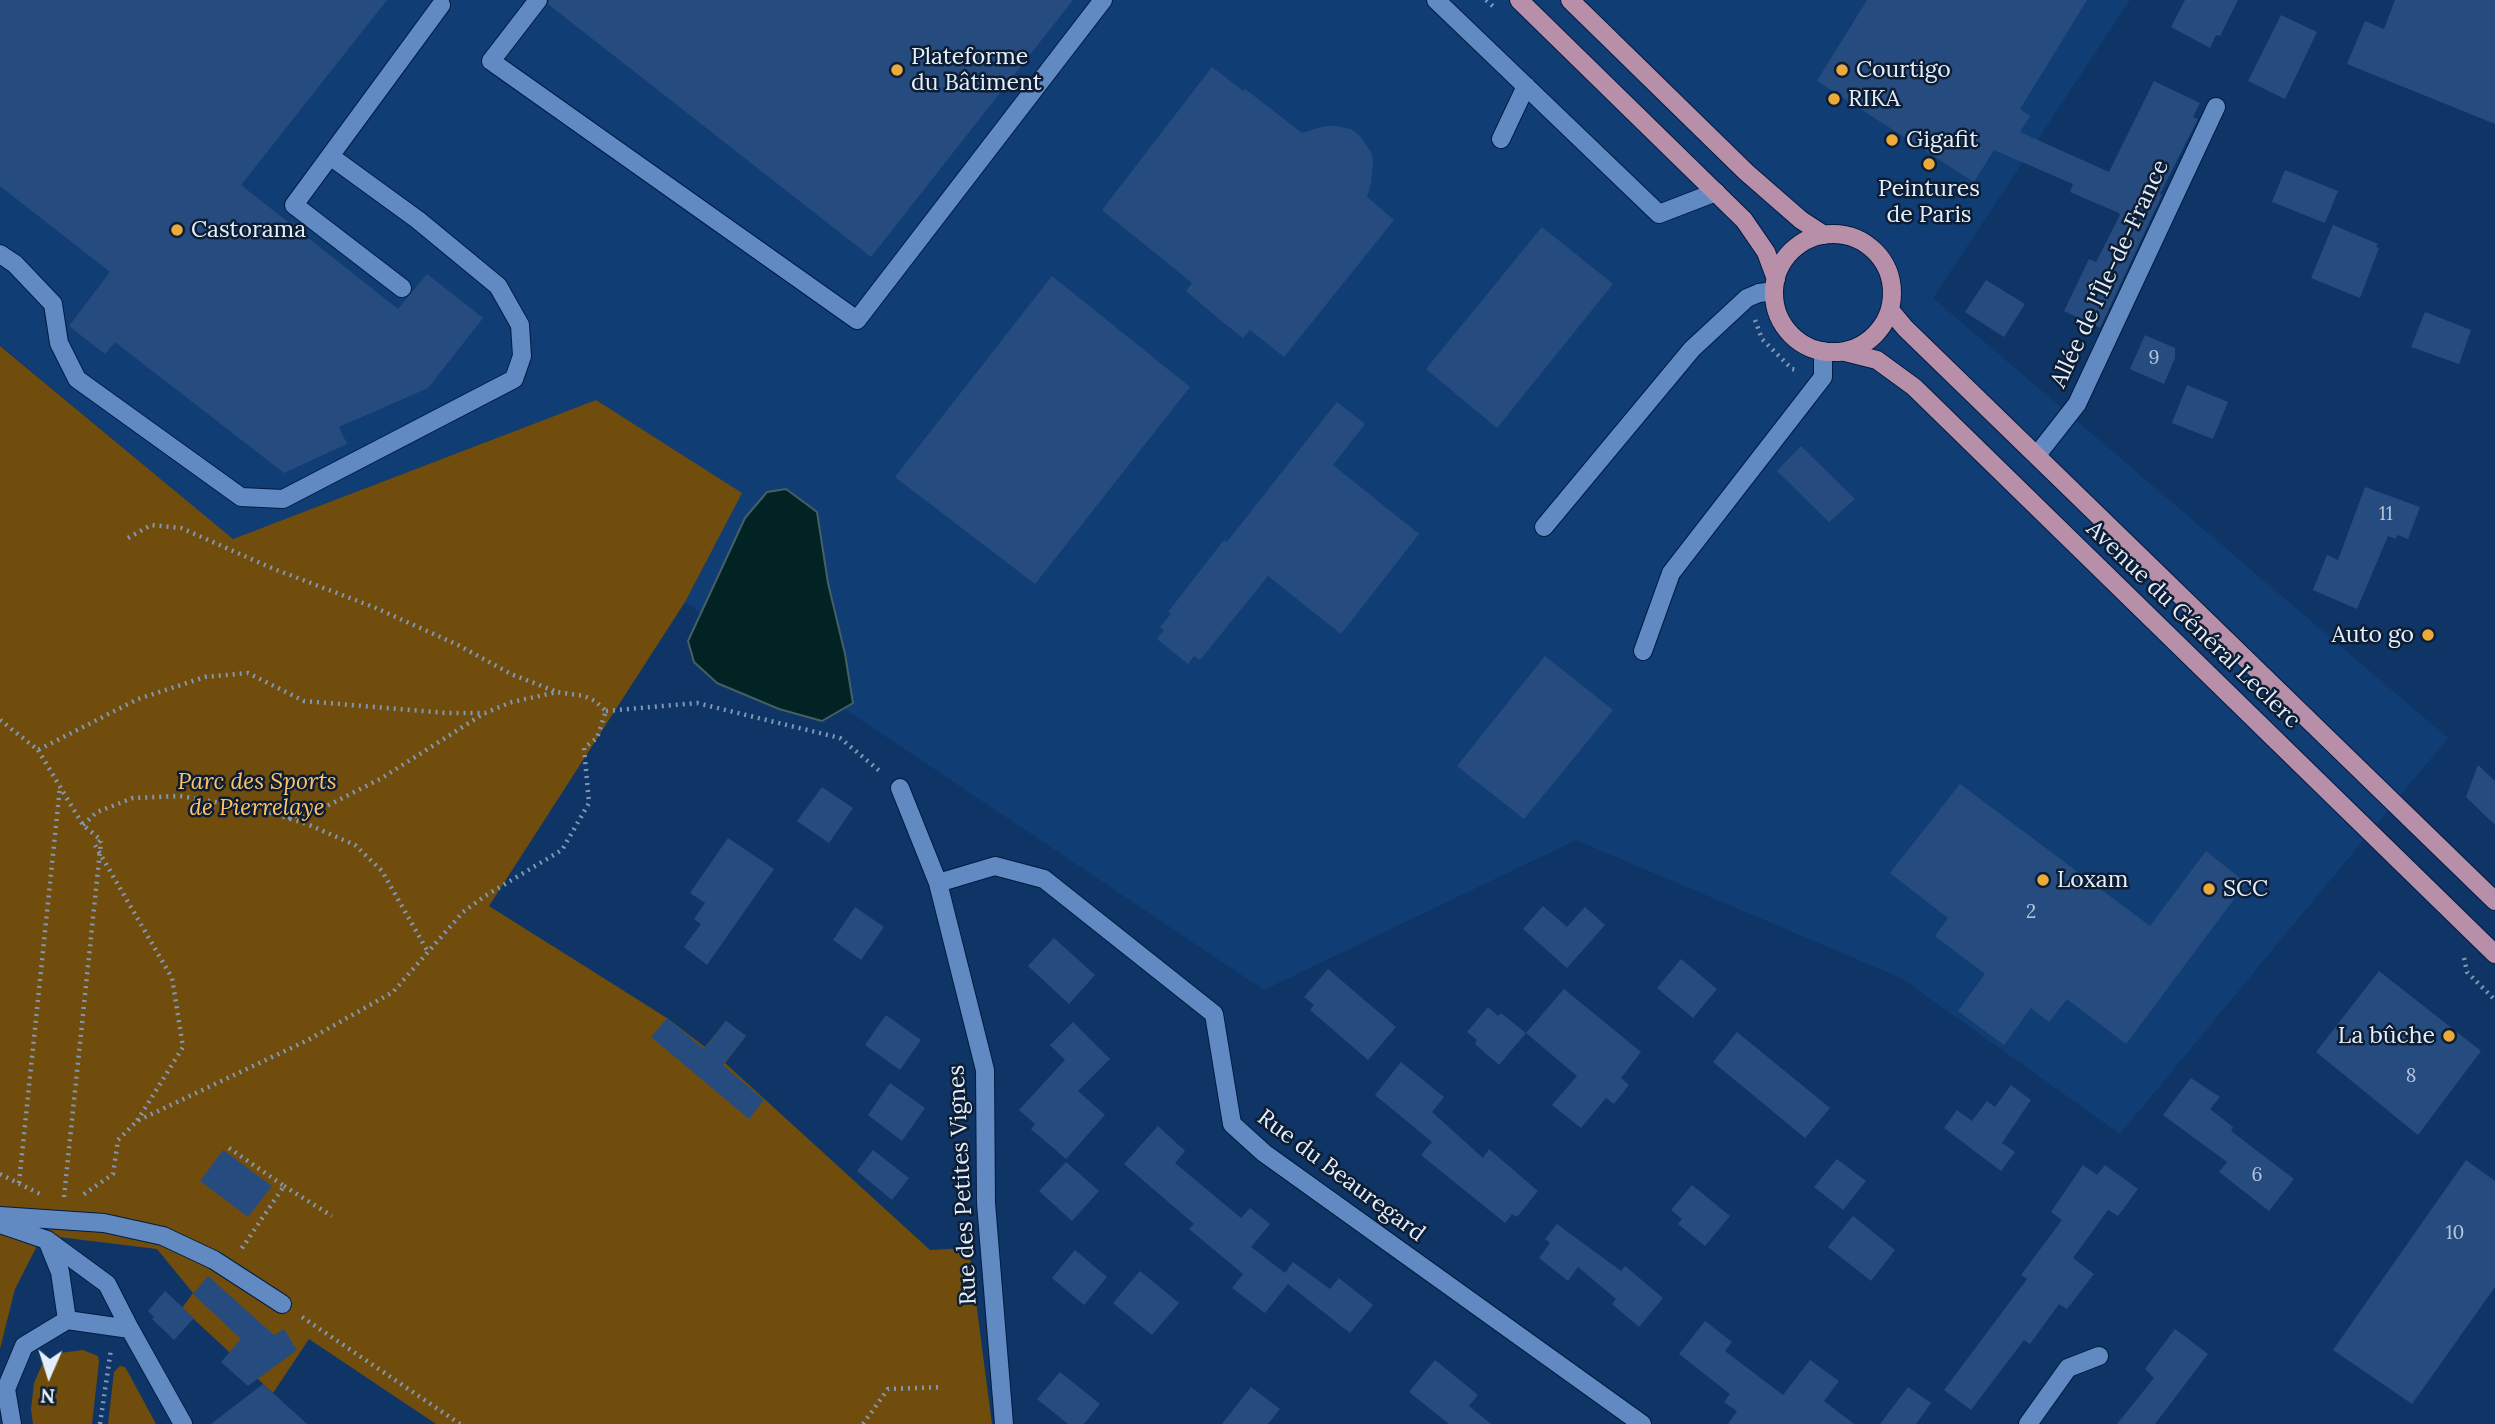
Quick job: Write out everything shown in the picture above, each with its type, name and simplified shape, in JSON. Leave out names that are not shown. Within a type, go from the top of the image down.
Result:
[{"type":"main road","name":"Avenue du Général Leclerc","points":[[1519,0],[1716,192],[1751,230],[1766,252],[1775,285],[1778,315],[1791,336],[1823,351],[1845,352],[1877,360],[1914,387],[2495,954]]},
{"type":"main road","points":[[1570,0],[1746,172],[1801,220],[1824,234]]},
{"type":"main road","points":[[1775,285],[1788,255],[1810,239],[1824,234],[1858,239],[1877,253],[1884,262],[1892,285],[1890,310],[1874,337],[1845,352]]},
{"type":"main road","name":"Avenue du Général Leclerc","points":[[1890,310],[1905,328],[2495,901]]},
{"type":"street","points":[[538,0],[491,61],[857,320],[1103,0]]},
{"type":"street","points":[[1436,0],[1659,214],[1716,192]]},
{"type":"street","points":[[402,288],[294,205],[442,2]]},
{"type":"street","points":[[1501,139],[1526,86]]},
{"type":"street","name":"Allée de l'Île-de-France","points":[[2037,455],[2077,404],[2216,107]]},
{"type":"street","points":[[0,254],[15,264],[53,304],[59,343],[77,379],[242,497],[283,499],[514,379],[522,356],[520,325],[498,286],[418,220],[330,156]]},
{"type":"street","points":[[1545,527],[1692,349],[1747,298],[1775,285]]},
{"type":"street","points":[[1643,651],[1671,573],[1823,377],[1823,351]]},
{"type":"street","name":"Rue des Petites Vignes","points":[[900,788],[938,883],[985,1070],[986,1203],[1004,1424]]},
{"type":"street","name":"Rue du Beauregard","points":[[938,883],[995,866],[1044,879],[1214,1014],[1232,1124],[1264,1153],[1642,1424]]},
{"type":"street","points":[[0,1216],[104,1223],[163,1236],[214,1259],[282,1304]]},
{"type":"street","points":[[0,1224],[47,1240],[107,1284],[183,1424]]},
{"type":"street","points":[[47,1240],[60,1272],[67,1320]]},
{"type":"street","points":[[12,1424],[6,1389],[24,1346],[67,1320],[130,1329]]},
{"type":"street","points":[[2028,1424],[2067,1368],[2099,1356]]},
{"type":"path","points":[[128,538],[151,525],[181,528],[274,569],[376,608],[458,645],[511,674],[557,692],[584,696],[606,711],[697,703],[840,738],[900,788]]},
{"type":"path","points":[[38,750],[138,699],[205,677],[248,673],[304,701],[446,713],[485,713]]},
{"type":"path","points":[[287,818],[323,808],[382,778],[485,713],[512,702],[557,692]]},
{"type":"path","points":[[137,1121],[308,1040],[393,992],[463,912],[562,850],[589,803],[584,748],[597,738],[606,711]]},
{"type":"path","points":[[0,720],[38,750],[83,825],[101,840]]},
{"type":"path","points":[[19,1183],[60,787]]},
{"type":"path","points":[[83,825],[97,812],[133,798],[180,796],[261,810],[287,818],[355,845],[382,871],[428,952]]},
{"type":"path","points":[[57,1199],[79,1198],[113,1174],[118,1140],[137,1121],[183,1047],[172,978],[95,845],[101,840]]},
{"type":"path","points":[[64,1198],[101,840]]},
{"type":"path","points":[[229,1148],[332,1216]]},
{"type":"path","points":[[0,1174],[50,1199],[19,1216]]},
{"type":"path","points":[[227,1269],[284,1186]]},
{"type":"path","points":[[282,1304],[460,1424]]},
{"type":"path","points":[[100,1424],[108,1352],[130,1329]]},
{"type":"path","points":[[863,1424],[888,1390],[942,1387]]},
{"type":"shaded area","points":[[0,0],[2130,0],[1933,298],[2448,738],[2120,1134],[1901,978],[1576,840],[1264,990],[685,602],[741,493],[596,400],[233,539],[0,345]]},
{"type":"shaded area","points":[[786,489],[817,512],[828,583],[845,654],[853,703],[822,721],[779,709],[717,683],[694,662],[688,641],[745,518],[767,492]]},
{"type":"green space","name":"Parc des Sports de Pierrelaye","points":[[0,346],[233,539],[596,400],[742,493],[685,602],[489,906],[667,1018],[705,1047],[726,1021],[746,1036],[725,1063],[930,1250],[969,1248],[992,1424],[436,1424],[309,1339],[273,1393],[182,1308],[193,1293],[157,1249],[50,1236],[37,1246],[15,1289],[0,1349]]},
{"type":"green space","points":[[83,1350],[98,1356],[99,1362],[92,1424],[33,1424],[31,1409],[34,1383],[42,1365],[60,1353]]},
{"type":"green space","points":[[120,1366],[125,1367],[156,1424],[108,1424],[114,1372]]},
{"type":"building","name":"Castorama","points":[[0,0],[387,0],[241,185],[398,309],[427,274],[483,318],[428,388],[339,427],[347,444],[284,473],[115,342],[105,354],[69,326],[110,272],[0,186]]},
{"type":"building","name":"Plateforme du Bâtiment","points":[[549,0],[1073,0],[871,257],[548,4]]},
{"type":"building","points":[[1867,0],[2087,0],[2020,109],[2030,116],[2020,132],[2109,172],[2154,81],[2200,103],[2193,117],[2198,119],[2160,194],[2162,195],[2100,328],[2064,311],[2089,259],[2096,262],[2119,213],[2070,192],[2073,184],[1994,150],[1974,182],[1817,81]]},
{"type":"building","points":[[2185,0],[2238,0],[2220,36],[2216,35],[2210,48],[2171,27]]},
{"type":"building","points":[[2395,0],[2495,0],[2495,124],[2347,64],[2365,21],[2384,29]]},
{"type":"building","points":[[2281,15],[2317,32],[2285,99],[2248,81]]},
{"type":"building","points":[[1212,67],[1302,133],[1334,126],[1351,129],[1360,136],[1371,152],[1373,161],[1367,197],[1394,220],[1284,357],[1250,330],[1243,338],[1219,319],[1186,291],[1192,283],[1102,210]]},
{"type":"building","points":[[2285,170],[2338,191],[2325,223],[2272,202]]},
{"type":"building","points":[[2333,225],[2378,244],[2376,247],[2379,248],[2360,298],[2311,278]]},
{"type":"building","points":[[1542,227],[1613,284],[1497,428],[1426,369]]},
{"type":"building","points":[[1052,276],[1190,387],[1035,584],[895,477]]},
{"type":"building","points":[[1986,280],[2025,304],[2004,337],[1965,312]]},
{"type":"building","points":[[2425,312],[2471,330],[2459,364],[2411,347]]},
{"type":"building","points":[[2145,335],[2175,348],[2175,358],[2164,384],[2130,369]]},
{"type":"building","points":[[2187,385],[2228,402],[2213,439],[2172,423]]},
{"type":"building","points":[[1337,402],[1365,424],[1333,465],[1419,534],[1341,634],[1268,576],[1200,660],[1194,656],[1188,664],[1157,639],[1164,630],[1160,627],[1171,614],[1168,612]]},
{"type":"building","points":[[1801,446],[1855,499],[1829,522],[1777,471]]},
{"type":"building","points":[[2365,487],[2420,507],[2408,539],[2397,535],[2396,539],[2388,536],[2357,609],[2313,590],[2327,555],[2338,560]]},
{"type":"building","points":[[1545,656],[1613,710],[1524,819],[1457,766]]},
{"type":"building","points":[[2478,765],[2495,781],[2495,825],[2466,797]]},
{"type":"building","points":[[1960,784],[2150,926],[2206,851],[2246,883],[2126,1044],[2067,999],[2049,1022],[2031,1008],[2004,1045],[1958,1011],[1985,974],[1935,936],[1948,918],[1890,873]]},
{"type":"building","points":[[822,787],[853,808],[829,843],[797,821]]},
{"type":"building","points":[[728,838],[774,869],[707,965],[684,947],[701,924],[694,919],[705,903],[690,893]]},
{"type":"building","points":[[1543,906],[1567,927],[1585,907],[1605,925],[1567,968],[1523,929]]},
{"type":"building","points":[[855,907],[884,927],[861,960],[833,940]]},
{"type":"building","points":[[1054,938],[1095,975],[1069,1004],[1028,966]]},
{"type":"building","points":[[1681,959],[1717,989],[1693,1018],[1657,988]]},
{"type":"building","points":[[1328,969],[1396,1027],[1368,1060],[1310,1010],[1314,1005],[1304,997]]},
{"type":"building","points":[[2379,971],[2481,1051],[2418,1135],[2316,1052]]},
{"type":"building","points":[[1564,989],[1641,1052],[1621,1078],[1629,1085],[1614,1104],[1606,1098],[1581,1128],[1552,1105],[1577,1076],[1526,1033]]},
{"type":"building","points":[[1488,1007],[1498,1016],[1501,1013],[1526,1033],[1499,1065],[1475,1044],[1477,1040],[1467,1032]]},
{"type":"building","points":[[886,1015],[921,1040],[900,1070],[865,1045]]},
{"type":"building","points":[[667,1018],[704,1049],[726,1021],[746,1036],[723,1065],[764,1100],[749,1119],[651,1037]]},
{"type":"building","points":[[1073,1022],[1110,1059],[1078,1091],[1105,1115],[1066,1159],[1031,1129],[1035,1124],[1019,1110],[1065,1060],[1050,1045]]},
{"type":"building","points":[[1737,1032],[1830,1108],[1805,1138],[1713,1062]]},
{"type":"building","points":[[1401,1062],[1444,1097],[1432,1112],[1483,1158],[1489,1149],[1538,1191],[1517,1217],[1512,1214],[1505,1223],[1421,1155],[1432,1142],[1375,1095]]},
{"type":"building","points":[[2191,1078],[2220,1097],[2210,1109],[2233,1127],[2231,1131],[2294,1179],[2269,1211],[2219,1172],[2227,1162],[2163,1115]]},
{"type":"building","points":[[890,1083],[925,1108],[902,1141],[868,1115]]},
{"type":"building","points":[[2011,1085],[2031,1100],[2002,1143],[2015,1152],[2001,1171],[1944,1128],[1957,1110],[1972,1121],[1987,1101],[1995,1107]]},
{"type":"building","points":[[1158,1126],[1185,1151],[1175,1163],[1241,1218],[1250,1208],[1270,1224],[1251,1247],[1285,1273],[1293,1262],[1330,1289],[1339,1278],[1373,1305],[1350,1333],[1288,1284],[1265,1313],[1232,1288],[1243,1274],[1189,1229],[1194,1224],[1124,1164]]},
{"type":"building","points":[[223,1150],[272,1186],[248,1217],[200,1181]]},
{"type":"building","points":[[873,1150],[909,1178],[892,1200],[857,1171]]},
{"type":"building","points":[[1837,1159],[1866,1181],[1843,1210],[1814,1187]]},
{"type":"building","points":[[2466,1160],[2495,1181],[2495,1287],[2412,1404],[2333,1350]]},
{"type":"building","points":[[1066,1162],[1099,1191],[1072,1221],[1039,1191]]},
{"type":"building","points":[[2083,1165],[2097,1175],[2105,1165],[2138,1189],[2118,1216],[2108,1210],[2073,1258],[2094,1274],[2067,1309],[2059,1304],[2030,1344],[2024,1340],[1971,1410],[1944,1390],[2027,1279],[2021,1275],[2062,1220],[2051,1212]]},
{"type":"building","points":[[1692,1185],[1730,1216],[1705,1246],[1678,1224],[1682,1219],[1671,1210]]},
{"type":"building","points":[[1853,1216],[1895,1250],[1871,1281],[1828,1247]]},
{"type":"building","points":[[1557,1224],[1621,1271],[1625,1266],[1663,1298],[1639,1327],[1612,1304],[1616,1299],[1578,1267],[1568,1281],[1539,1258],[1550,1243],[1545,1239]]},
{"type":"building","points":[[1075,1250],[1107,1277],[1084,1305],[1052,1278]]},
{"type":"building","points":[[1140,1271],[1179,1303],[1152,1335],[1113,1303]]},
{"type":"building","points":[[208,1276],[274,1335],[284,1329],[297,1350],[248,1386],[221,1362],[241,1339],[193,1294]]},
{"type":"building","points":[[165,1291],[194,1318],[174,1340],[152,1319],[154,1317],[148,1311]]},
{"type":"building","points":[[1705,1321],[1732,1342],[1725,1351],[1783,1395],[1810,1360],[1839,1381],[1824,1401],[1854,1424],[1728,1424],[1737,1411],[1724,1402],[1730,1394],[1679,1354]]},
{"type":"building","points":[[2175,1329],[2208,1354],[2155,1424],[2117,1424],[2154,1378],[2145,1369]]},
{"type":"building","points":[[1435,1360],[1478,1395],[1469,1406],[1491,1424],[1449,1424],[1409,1392]]},
{"type":"building","points":[[1060,1372],[1100,1404],[1084,1424],[1068,1424],[1037,1399]]},
{"type":"building","points":[[263,1384],[307,1424],[211,1424]]},
{"type":"building","points":[[1251,1387],[1280,1409],[1268,1424],[1222,1424]]},
{"type":"building","points":[[1908,1387],[1931,1403],[1916,1424],[1880,1424]]},
{"type":"place","name":"Plateforme du Bâtiment","points":[[897,70]]},
{"type":"place","name":"Courtigo","points":[[1842,70]]},
{"type":"place","name":"RIKA","points":[[1834,99]]},
{"type":"place","name":"Gigafit","points":[[1892,140]]},
{"type":"place","name":"Peintures de Paris","points":[[1929,164]]},
{"type":"place","name":"Castorama","points":[[177,230]]},
{"type":"place","name":"Auto go","points":[[2428,635]]},
{"type":"place","name":"Loxam","points":[[2043,880]]},
{"type":"place","name":"SCC","points":[[2209,889]]},
{"type":"place","name":"La bûche","points":[[2449,1036]]}]
